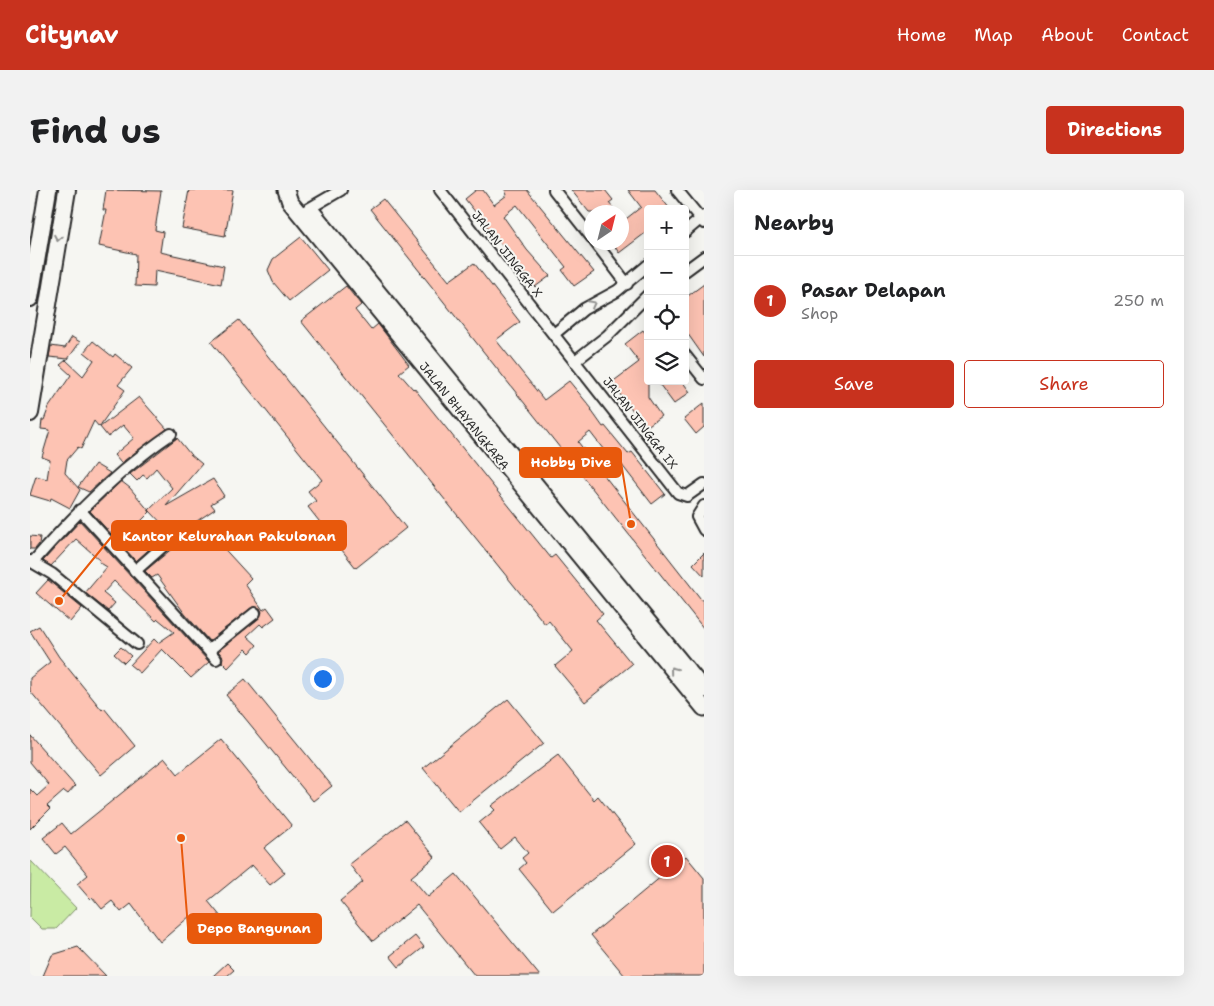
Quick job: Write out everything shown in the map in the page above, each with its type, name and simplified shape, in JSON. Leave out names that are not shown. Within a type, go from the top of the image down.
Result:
[{"type":"main road","points":[[30,298],[33,261],[48,190]]},
{"type":"main road","points":[[30,413],[67,190]]},
{"type":"main road","name":"JALAN BHAYANGKARA","points":[[286,190],[290,202],[305,211],[704,690]]},
{"type":"main road","name":"JALAN BHAYANGKARA","points":[[290,190],[704,708]]},
{"type":"street","points":[[305,211],[341,190]]},
{"type":"street","name":"JALAN JINGGA X","points":[[440,190],[575,361]]},
{"type":"street","points":[[554,190],[584,228]]},
{"type":"street","points":[[677,190],[703,219],[689,229]]},
{"type":"street","points":[[601,250],[627,284]]},
{"type":"street","points":[[689,269],[704,257]]},
{"type":"street","points":[[554,334],[584,308],[627,284],[644,269]]},
{"type":"street","points":[[575,361],[607,336],[644,303]]},
{"type":"street","points":[[689,360],[704,379]]},
{"type":"street","name":"JALAN JINGGA IX","points":[[575,361],[678,493],[687,496],[704,484]]},
{"type":"street","points":[[137,644],[52,574],[31,561],[80,510],[136,460],[171,434]]},
{"type":"street","points":[[702,508],[697,517],[704,530]]},
{"type":"street","points":[[80,510],[216,659]]},
{"type":"street","points":[[135,572],[170,540]]},
{"type":"street","points":[[209,650],[255,613]]},
{"type":"green space","points":[[31,861],[76,908],[56,929],[42,929],[30,917]]},
{"type":"building","points":[[106,190],[161,191],[155,230],[163,232],[160,252],[224,266],[221,284],[155,270],[154,287],[135,286],[136,254],[99,246],[106,210],[103,210]]},
{"type":"building","points":[[189,190],[233,190],[225,236],[182,228]]},
{"type":"building","points":[[476,190],[483,190],[494,205],[507,195],[505,190],[527,190],[594,272],[574,286],[562,270],[566,267],[517,205],[503,216],[527,250],[550,276],[535,287],[465,199]]},
{"type":"building","points":[[571,190],[605,190],[613,200],[609,203],[611,205],[584,206]]},
{"type":"building","points":[[628,190],[655,190],[667,205],[644,205],[644,234],[629,245],[629,216],[641,207]]},
{"type":"building","points":[[383,199],[449,281],[474,263],[520,322],[496,340],[544,400],[569,381],[592,409],[603,427],[605,426],[628,454],[632,452],[665,494],[652,504],[618,460],[614,463],[590,432],[578,442],[704,603],[704,629],[370,209]]},
{"type":"building","points":[[301,237],[328,270],[289,301],[273,282],[268,270],[273,259]]},
{"type":"building","points":[[704,284],[704,357],[689,336],[689,295]]},
{"type":"building","points":[[346,286],[361,305],[355,310],[371,330],[378,324],[409,365],[399,373],[414,388],[551,558],[555,555],[603,614],[596,620],[632,664],[585,702],[555,666],[573,651],[549,621],[545,624],[301,321]]},
{"type":"building","points":[[239,320],[406,528],[356,568],[308,507],[316,501],[308,491],[322,480],[211,342]]},
{"type":"building","points":[[643,330],[644,385],[648,385],[648,397],[661,416],[646,427],[611,383],[639,362],[625,344]]},
{"type":"building","points":[[72,337],[80,342],[68,359],[49,357],[51,346],[65,348]]},
{"type":"building","points":[[93,341],[113,357],[115,354],[132,368],[118,385],[125,390],[99,427],[94,421],[81,449],[78,447],[67,460],[65,473],[80,490],[70,508],[51,498],[50,501],[30,495],[36,476],[47,479],[50,460],[42,457],[50,430],[41,429],[42,420],[44,420],[49,407],[71,375],[60,365],[66,360],[83,376],[94,360],[84,352]]},
{"type":"building","points":[[660,385],[685,385],[690,392],[674,404]]},
{"type":"building","points":[[139,397],[167,429],[121,463],[114,455],[134,438],[123,425],[108,437],[100,427]]},
{"type":"building","points":[[704,403],[704,427],[696,434],[684,419]]},
{"type":"building","points":[[177,438],[190,454],[202,464],[166,506],[213,479],[224,496],[211,504],[215,509],[191,525],[207,539],[228,519],[235,526],[218,542],[251,578],[245,584],[263,610],[267,607],[275,618],[263,627],[260,624],[247,636],[257,645],[250,653],[246,649],[228,668],[222,662],[223,657],[218,651],[259,618],[262,612],[260,608],[251,608],[209,641],[185,614],[157,575],[152,578],[145,571],[186,537],[172,524],[174,526],[169,531],[149,510],[172,488],[156,468],[147,478],[143,475],[137,481],[130,474]]},
{"type":"building","points":[[95,464],[110,473],[89,492],[78,487]]},
{"type":"building","points":[[121,481],[130,488],[150,512],[127,535],[140,546],[150,537],[156,543],[136,561],[90,511]]},
{"type":"building","points":[[80,521],[209,662],[191,678],[162,649],[140,673],[130,665],[154,639],[158,643],[174,632],[158,619],[156,621],[114,581],[103,593],[115,603],[108,611],[85,593],[107,567],[99,562],[100,560],[76,539],[51,566],[43,561]]},
{"type":"building","points":[[30,536],[40,537],[39,544],[35,549],[30,549]]},
{"type":"building","points":[[704,553],[704,576],[693,564]]},
{"type":"building","points":[[48,580],[82,608],[70,622],[36,593]]},
{"type":"building","points":[[39,626],[59,657],[102,710],[104,708],[135,746],[101,775],[30,691],[30,678],[50,662],[30,631]]},
{"type":"building","points":[[121,647],[131,656],[124,663],[114,654]]},
{"type":"building","points":[[245,679],[332,786],[313,801],[226,695]]},
{"type":"building","points":[[508,699],[544,743],[459,812],[423,768]]},
{"type":"building","points":[[30,735],[75,786],[68,794],[64,791],[47,806],[50,809],[30,829],[30,789],[37,796],[49,785],[30,762]]},
{"type":"building","points":[[221,739],[292,826],[264,848],[285,873],[270,885],[252,865],[208,901],[226,923],[208,938],[190,916],[160,942],[131,904],[121,912],[112,901],[102,909],[92,897],[90,899],[77,884],[88,875],[65,847],[56,854],[43,838],[62,823],[71,834],[165,758],[178,774]]},
{"type":"building","points":[[558,755],[594,800],[598,796],[636,844],[553,911],[519,869],[526,863],[522,858],[528,853],[515,837],[500,849],[479,823],[495,810],[491,806]]},
{"type":"building","points":[[405,820],[435,857],[411,877],[428,897],[456,874],[540,976],[475,976],[417,905],[373,941],[340,901],[363,882],[349,864]]},
{"type":"building","points":[[686,856],[704,878],[704,976],[625,976],[591,935]]},
{"type":"building","points":[[415,936],[424,947],[399,967],[390,956]]},
{"type":"building","points":[[78,947],[106,976],[43,976],[52,955]]},
{"type":"building","points":[[227,963],[234,970],[227,976],[213,976]]},
{"type":"place","name":"Hobby Dive","points":[[631,524]]},
{"type":"place","name":"Kantor Kelurahan Pakulonan","points":[[59,601]]},
{"type":"place","name":"Depo Bangunan","points":[[181,838]]},
{"type":"place","name":"Pasar Delapan","points":[[667,861]]}]
